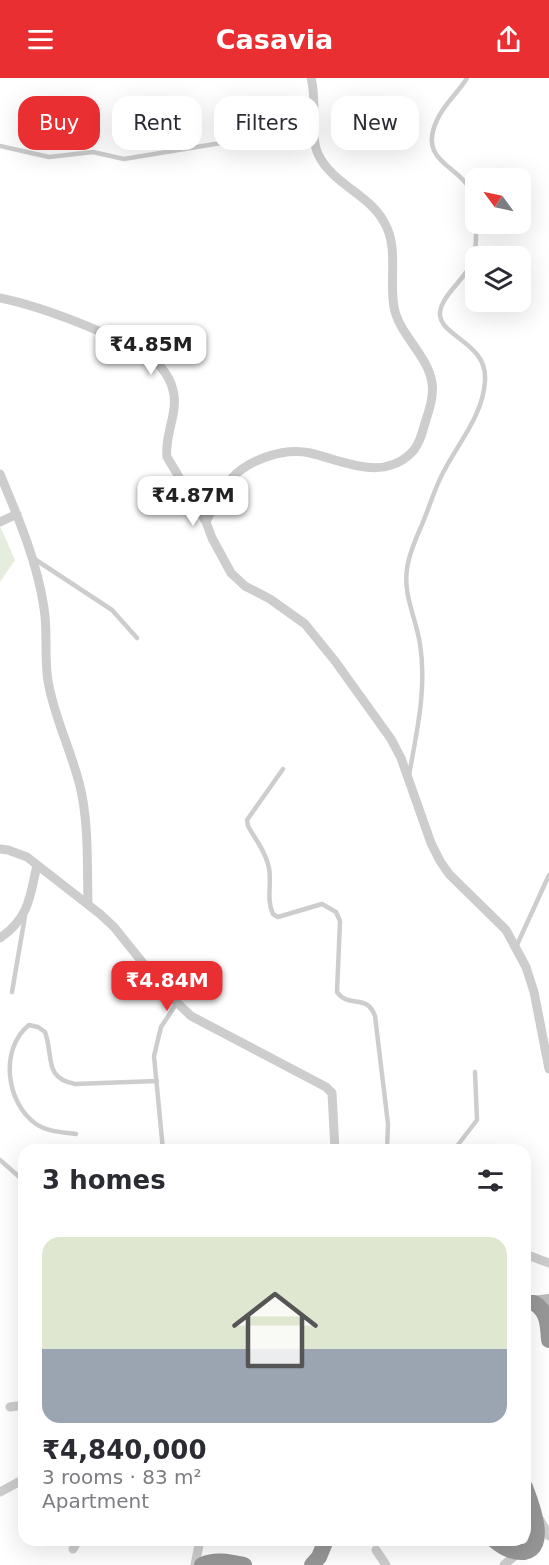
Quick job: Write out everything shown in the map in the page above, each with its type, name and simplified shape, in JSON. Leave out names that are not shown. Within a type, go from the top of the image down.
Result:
[{"type":"highway","points":[[536,1302],[547,1319],[549,1340]]},
{"type":"highway","points":[[503,1546],[511,1551],[528,1552],[537,1544],[538,1526],[531,1502]]},
{"type":"highway","points":[[312,1565],[324,1546]]},
{"type":"highway","points":[[202,1565],[220,1561],[244,1565]]},
{"type":"street","points":[[206,522],[222,490],[232,477],[264,458],[286,452],[308,452],[361,467],[393,464],[402,460],[416,447],[426,422],[432,397],[429,374],[397,319],[392,288],[392,248],[385,222],[377,211],[330,171],[316,149],[315,106],[311,78]]},
{"type":"street","points":[[0,298],[20,302],[122,342],[159,366],[169,378],[174,392],[174,408],[166,447],[167,457],[206,522],[231,573],[245,586],[270,599],[304,624],[335,661],[391,739],[401,758],[431,843],[440,861],[455,880],[506,930],[526,967],[534,992],[549,1069]]},
{"type":"street","points":[[0,474],[33,558],[45,612],[48,682],[54,711],[72,758],[84,805],[88,904]]},
{"type":"street","points":[[0,522],[17,514]]},
{"type":"street","points":[[0,849],[17,852],[88,904],[114,927],[177,1003],[191,1016],[326,1087],[332,1093],[335,1144]]},
{"type":"street","points":[[0,938],[18,923],[25,913],[37,865]]},
{"type":"street","points":[[531,1256],[549,1263]]},
{"type":"street","points":[[10,1407],[18,1406]]},
{"type":"street","points":[[0,1492],[18,1482]]},
{"type":"street","points":[[534,1510],[549,1536]]},
{"type":"street","points":[[195,1565],[199,1546]]},
{"type":"street","points":[[376,1550],[386,1565]]},
{"type":"street","points":[[504,1565],[519,1552]]},
{"type":"lane","points":[[465,182],[440,160],[433,149],[432,138],[443,108],[467,78]]},
{"type":"lane","points":[[0,146],[48,157],[93,152],[124,159],[214,144]]},
{"type":"lane","points":[[408,780],[422,709],[422,667],[420,643],[407,598],[405,582],[407,565],[442,474],[473,422],[483,400],[486,381],[485,367],[480,356],[447,327],[441,318],[440,311],[444,301],[463,278],[473,261],[477,246],[476,234]]},
{"type":"lane","points":[[33,558],[107,606],[137,638]]},
{"type":"lane","points":[[283,769],[247,820],[248,826],[266,856],[269,867],[269,908],[278,917],[322,904],[336,912],[340,921],[337,992],[341,999],[365,1003],[372,1009],[375,1016],[388,1124],[387,1144]]},
{"type":"lane","points":[[516,947],[549,875]]},
{"type":"lane","points":[[12,992],[25,913]]},
{"type":"lane","points":[[162,1144],[154,1056],[161,1028],[177,1003]]},
{"type":"lane","points":[[76,1134],[50,1131],[38,1125],[19,1107],[8,1086],[11,1046],[16,1037],[29,1025],[45,1032],[51,1068],[57,1078],[65,1082],[75,1084],[157,1081]]},
{"type":"lane","points":[[459,1144],[477,1120],[476,1072]]},
{"type":"lane","points":[[0,1160],[18,1176]]},
{"type":"green space","points":[[0,526],[15,560],[0,582]]}]
